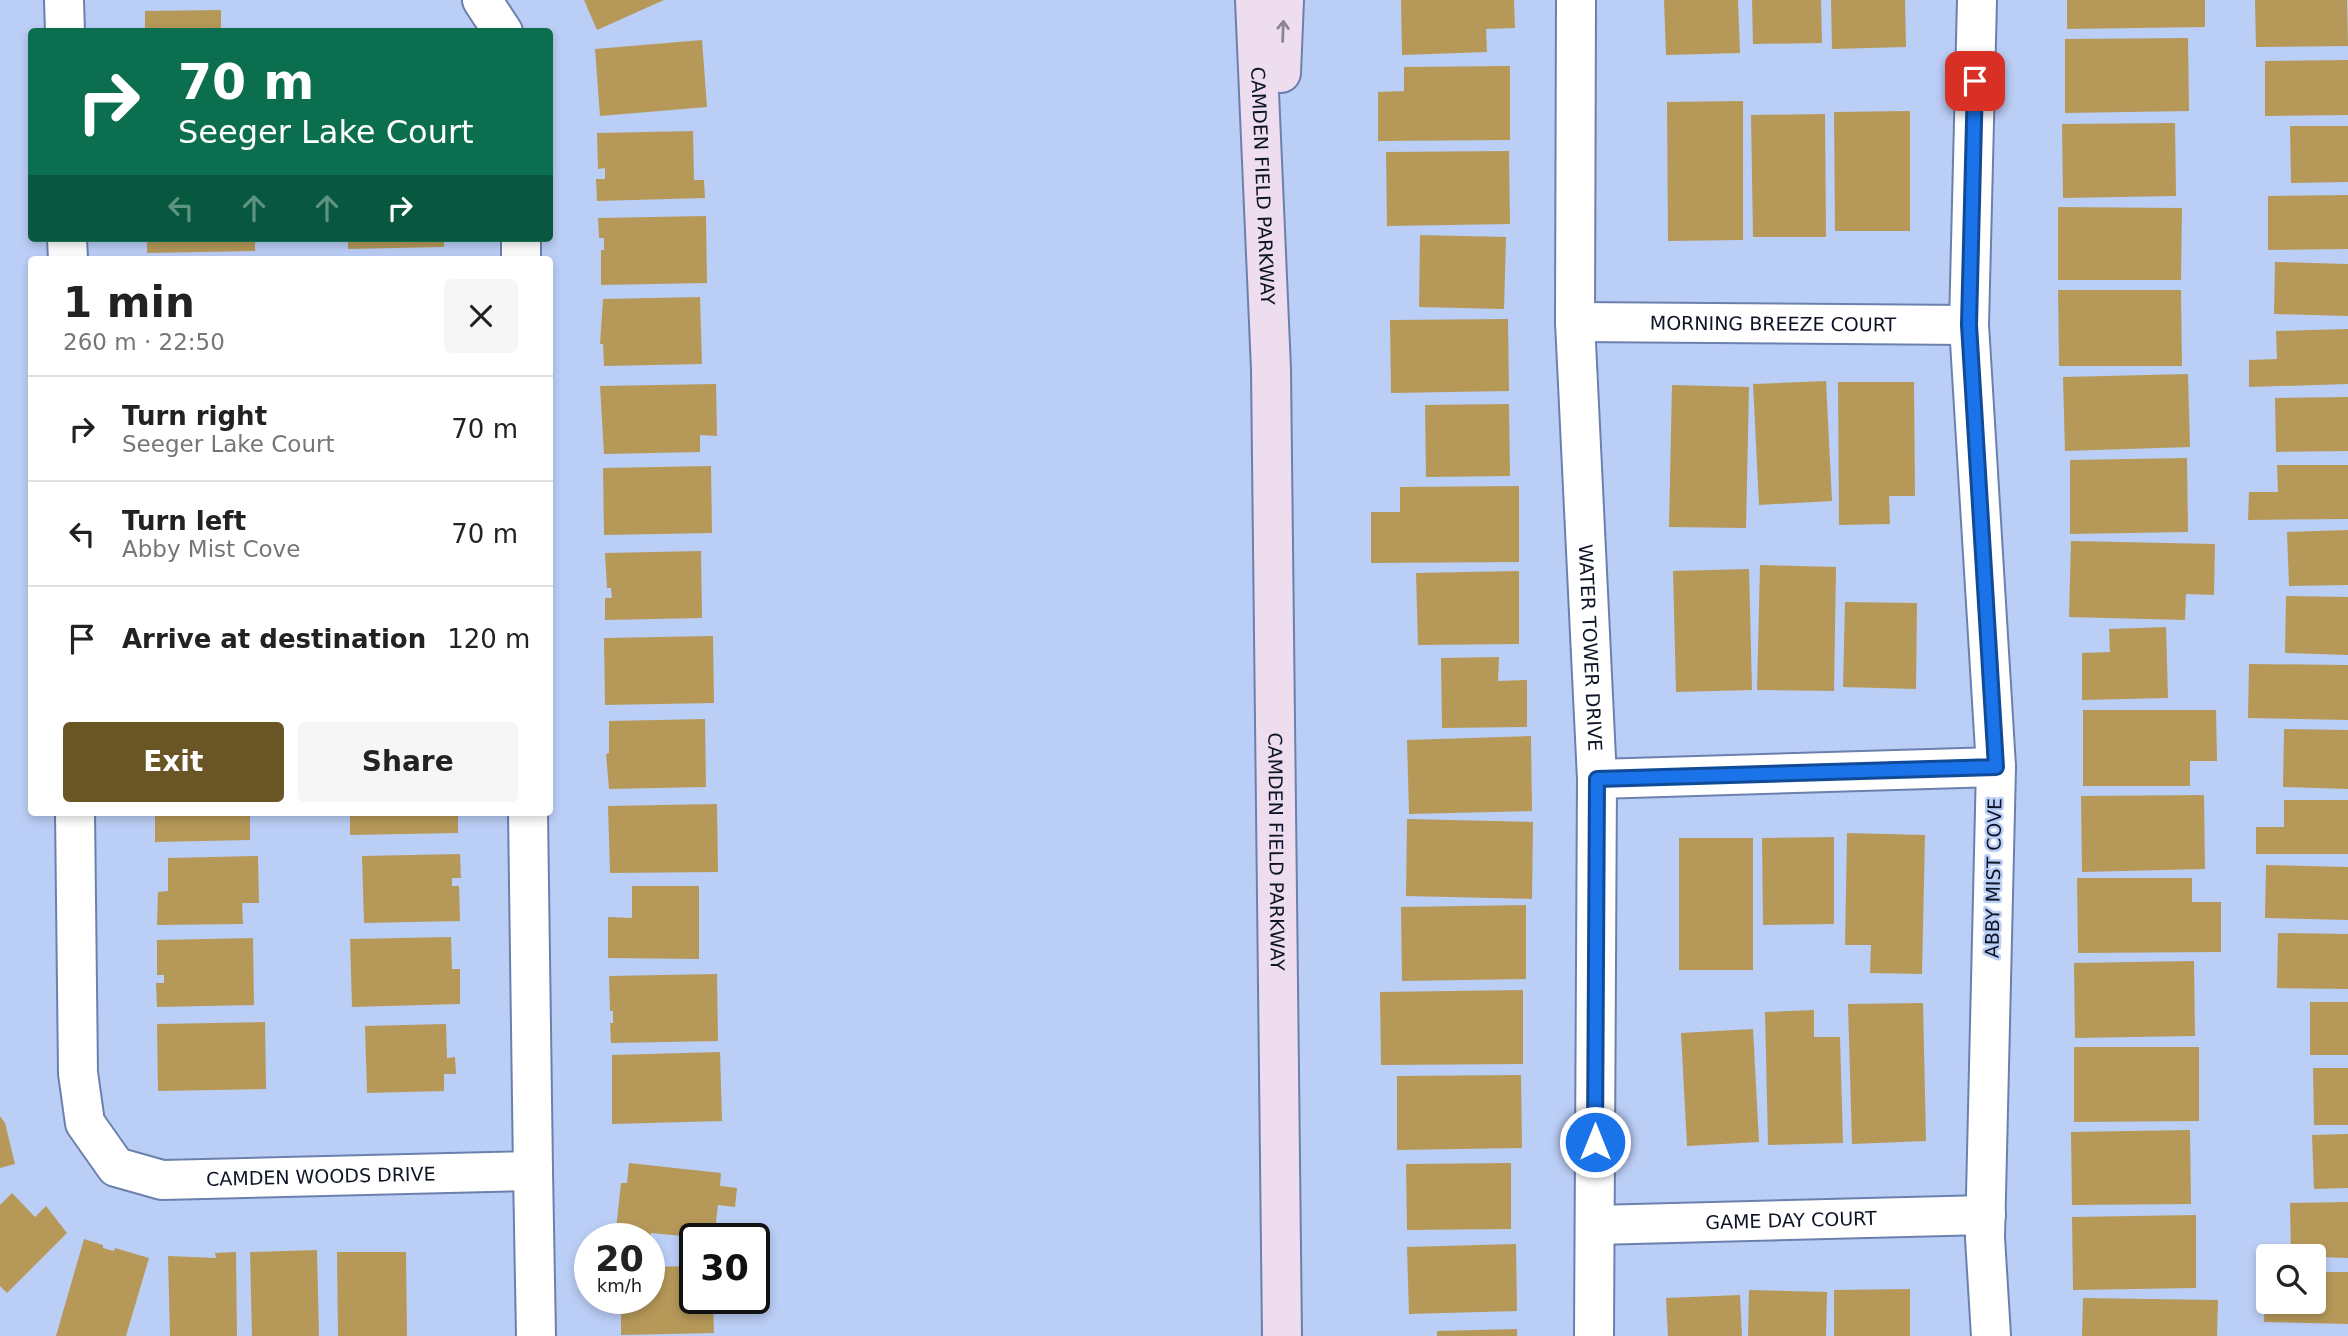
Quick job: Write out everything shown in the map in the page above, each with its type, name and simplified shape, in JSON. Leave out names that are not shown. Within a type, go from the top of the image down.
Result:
[{"type":"street","points":[[64,0],[65,28]]},
{"type":"street","points":[[482,0],[500,28]]},
{"type":"street","name":"CAMDEN FIELD PARKWAY","points":[[1255,0],[1270,369],[1282,1336]]},
{"type":"street","name":"CAMDEN FIELD PARKWAY","points":[[1270,369],[1284,0]]},
{"type":"street","name":"WATER TOWER DRIVE","points":[[1576,0],[1575,322],[1597,779],[1594,1336]]},
{"type":"street","name":"ABBY MIST COVE","points":[[1977,0],[1969,325],[1996,767],[1986,1215],[1991,1336]]},
{"type":"street","name":"MORNING BREEZE COURT","points":[[1575,322],[1969,325]]},
{"type":"street","points":[[1597,779],[1996,767]]},
{"type":"street","name":"CAMDEN WOODS DRIVE","points":[[75,816],[78,1073],[85,1123],[116,1167],[162,1180],[533,1171]]},
{"type":"street","points":[[528,816],[536,1336]]},
{"type":"street","name":"GAME DAY COURT","points":[[1595,1225],[1986,1215]]},
{"type":"building","points":[[584,0],[664,0],[597,30]]},
{"type":"building","points":[[1401,0],[1514,0],[1515,28],[1486,29],[1487,52],[1402,55]]},
{"type":"building","points":[[1664,0],[1738,0],[1740,53],[1666,55]]},
{"type":"building","points":[[1752,0],[1821,0],[1822,43],[1753,44]]},
{"type":"building","points":[[1831,0],[1905,0],[1906,47],[1832,49]]},
{"type":"building","points":[[2067,0],[2205,0],[2205,27],[2067,29]]},
{"type":"building","points":[[2255,0],[2347,0],[2348,46],[2256,47]]},
{"type":"building","points":[[221,10],[221,28],[145,28],[145,11]]},
{"type":"building","points":[[2188,38],[2189,111],[2065,113],[2065,39]]},
{"type":"building","points":[[702,40],[707,107],[600,116],[595,49]]},
{"type":"building","points":[[2348,60],[2348,115],[2265,116],[2265,61]]},
{"type":"building","points":[[1510,66],[1510,140],[1378,141],[1378,92],[1404,91],[1404,67]]},
{"type":"building","points":[[1743,101],[1743,240],[1668,241],[1667,102]]},
{"type":"building","points":[[1910,111],[1910,231],[1835,231],[1834,112]]},
{"type":"building","points":[[1825,114],[1826,237],[1753,237],[1751,115]]},
{"type":"building","points":[[2175,123],[2176,196],[2063,198],[2062,124]]},
{"type":"building","points":[[2290,126],[2348,126],[2348,182],[2291,183]]},
{"type":"building","points":[[693,131],[694,180],[704,180],[705,198],[597,201],[596,179],[605,179],[605,168],[598,169],[597,133]]},
{"type":"building","points":[[1509,151],[1510,224],[1387,226],[1386,152]]},
{"type":"building","points":[[2348,195],[2348,249],[2268,250],[2268,196]]},
{"type":"building","points":[[2058,207],[2182,208],[2181,280],[2058,280]]},
{"type":"building","points":[[706,216],[707,283],[601,285],[601,250],[604,250],[604,238],[599,238],[598,218]]},
{"type":"building","points":[[1420,235],[1506,237],[1504,309],[1419,307]]},
{"type":"building","points":[[147,242],[255,242],[255,251],[147,253]]},
{"type":"building","points":[[348,242],[444,242],[444,247],[348,249]]},
{"type":"building","points":[[2275,262],[2348,264],[2348,316],[2274,314]]},
{"type":"building","points":[[2058,290],[2181,290],[2182,366],[2059,366]]},
{"type":"building","points":[[700,297],[702,364],[604,366],[603,344],[600,344],[603,299]]},
{"type":"building","points":[[1508,319],[1509,391],[1391,393],[1390,320]]},
{"type":"building","points":[[2348,329],[2348,384],[2249,387],[2249,360],[2277,359],[2276,331]]},
{"type":"building","points":[[2188,374],[2190,447],[2065,451],[2063,377]]},
{"type":"building","points":[[1826,381],[1832,501],[1759,505],[1753,384]]},
{"type":"building","points":[[1838,382],[1914,382],[1915,496],[1889,496],[1890,524],[1839,525]]},
{"type":"building","points":[[716,384],[717,436],[700,435],[700,452],[604,454],[600,386]]},
{"type":"building","points":[[1672,385],[1749,387],[1746,528],[1669,527]]},
{"type":"building","points":[[2348,397],[2348,451],[2276,452],[2275,398]]},
{"type":"building","points":[[1509,404],[1510,476],[1426,477],[1425,405]]},
{"type":"building","points":[[2187,458],[2188,532],[2070,534],[2070,460]]},
{"type":"building","points":[[2277,465],[2348,465],[2348,519],[2248,520],[2249,492],[2278,492]]},
{"type":"building","points":[[711,466],[712,533],[604,535],[603,468]]},
{"type":"building","points":[[1519,486],[1519,562],[1371,563],[1371,512],[1400,512],[1400,487]]},
{"type":"building","points":[[2348,530],[2348,585],[2289,586],[2287,532]]},
{"type":"building","points":[[2071,541],[2215,544],[2214,595],[2186,594],[2185,620],[2069,617]]},
{"type":"building","points":[[701,551],[702,618],[605,620],[605,598],[612,598],[611,588],[607,588],[605,553]]},
{"type":"building","points":[[1760,565],[1836,567],[1834,691],[1757,690]]},
{"type":"building","points":[[1749,569],[1752,690],[1676,692],[1673,571]]},
{"type":"building","points":[[1519,571],[1519,644],[1418,645],[1416,573]]},
{"type":"building","points":[[2286,596],[2348,597],[2348,655],[2285,653]]},
{"type":"building","points":[[1845,602],[1917,603],[1916,689],[1843,687]]},
{"type":"building","points":[[2166,627],[2168,698],[2082,700],[2082,653],[2110,652],[2109,629]]},
{"type":"building","points":[[713,636],[714,703],[605,705],[604,638]]},
{"type":"building","points":[[1499,657],[1498,681],[1527,680],[1527,727],[1442,728],[1441,658]]},
{"type":"building","points":[[2249,664],[2348,665],[2348,720],[2248,718]]},
{"type":"building","points":[[2083,710],[2216,710],[2217,761],[2190,761],[2190,786],[2083,786]]},
{"type":"building","points":[[705,719],[706,787],[609,789],[606,754],[609,753],[609,721]]},
{"type":"building","points":[[2284,729],[2348,730],[2348,789],[2283,787]]},
{"type":"building","points":[[1531,736],[1532,811],[1409,814],[1407,740]]},
{"type":"building","points":[[2204,795],[2205,869],[2082,872],[2081,796]]},
{"type":"building","points":[[2284,800],[2348,800],[2348,854],[2256,854],[2256,827],[2284,827]]},
{"type":"building","points":[[717,804],[718,872],[610,873],[608,806]]},
{"type":"building","points":[[155,816],[250,816],[250,840],[155,842]]},
{"type":"building","points":[[350,816],[458,816],[458,833],[350,835]]},
{"type":"building","points":[[1407,819],[1533,822],[1532,899],[1406,896]]},
{"type":"building","points":[[1847,833],[1925,835],[1922,974],[1870,973],[1871,945],[1845,945]]},
{"type":"building","points":[[1834,837],[1834,924],[1763,925],[1762,838]]},
{"type":"building","points":[[1679,838],[1753,838],[1753,970],[1679,970]]},
{"type":"building","points":[[460,854],[461,878],[452,878],[452,886],[459,886],[460,921],[364,923],[362,856]]},
{"type":"building","points":[[258,856],[259,903],[242,903],[243,924],[157,925],[158,892],[168,891],[168,858]]},
{"type":"building","points":[[2266,865],[2348,867],[2348,920],[2265,918]]},
{"type":"building","points":[[2077,878],[2192,878],[2192,902],[2221,902],[2221,952],[2078,953]]},
{"type":"building","points":[[632,886],[699,886],[699,959],[608,958],[608,917],[632,918]]},
{"type":"building","points":[[1526,905],[1526,979],[1402,981],[1401,907]]},
{"type":"building","points":[[2278,933],[2348,934],[2348,989],[2277,988]]},
{"type":"building","points":[[451,937],[452,969],[460,969],[460,1004],[352,1007],[350,939]]},
{"type":"building","points":[[253,938],[254,1005],[157,1007],[156,983],[164,983],[164,975],[157,975],[157,940]]},
{"type":"building","points":[[2194,961],[2195,1036],[2075,1038],[2074,963]]},
{"type":"building","points":[[717,974],[718,1041],[611,1043],[610,1023],[613,1023],[613,1011],[610,1011],[609,976]]},
{"type":"building","points":[[1523,990],[1523,1064],[1381,1065],[1380,992]]},
{"type":"building","points":[[2310,1002],[2348,1002],[2348,1055],[2310,1055]]},
{"type":"building","points":[[1923,1003],[1926,1141],[1852,1144],[1848,1004]]},
{"type":"building","points":[[1814,1010],[1814,1037],[1840,1037],[1843,1143],[1768,1145],[1765,1012]]},
{"type":"building","points":[[265,1022],[266,1089],[158,1091],[157,1024]]},
{"type":"building","points":[[446,1024],[447,1058],[455,1057],[456,1074],[444,1074],[444,1091],[367,1093],[365,1026]]},
{"type":"building","points":[[1753,1029],[1759,1142],[1687,1146],[1681,1033]]},
{"type":"building","points":[[2074,1047],[2199,1047],[2199,1121],[2074,1122]]},
{"type":"building","points":[[720,1052],[722,1121],[612,1124],[612,1055]]},
{"type":"building","points":[[2313,1068],[2348,1068],[2348,1125],[2314,1125]]},
{"type":"building","points":[[1521,1075],[1522,1148],[1397,1150],[1397,1076]]},
{"type":"building","points":[[0,1116],[5,1123],[15,1164],[0,1168]]},
{"type":"building","points":[[2190,1130],[2191,1204],[2072,1205],[2071,1132]]},
{"type":"building","points":[[2348,1134],[2348,1188],[2314,1189],[2312,1135]]},
{"type":"building","points":[[629,1163],[721,1173],[720,1186],[737,1188],[735,1207],[718,1205],[716,1223],[679,1223],[679,1236],[665,1234],[665,1223],[617,1223],[621,1183],[627,1183]]},
{"type":"building","points":[[1511,1163],[1511,1229],[1407,1230],[1406,1164]]},
{"type":"building","points":[[12,1193],[35,1217],[46,1206],[67,1233],[7,1293],[0,1286],[0,1205]]},
{"type":"building","points":[[2348,1202],[2348,1258],[2326,1257],[2326,1244],[2291,1244],[2290,1203]]},
{"type":"building","points":[[2196,1215],[2196,1288],[2073,1290],[2072,1217]]},
{"type":"building","points":[[84,1239],[103,1245],[103,1248],[114,1251],[115,1248],[149,1258],[126,1336],[56,1336]]},
{"type":"building","points":[[1516,1244],[1517,1311],[1409,1314],[1407,1247]]},
{"type":"building","points":[[317,1250],[319,1336],[252,1336],[250,1252]]},
{"type":"building","points":[[236,1252],[237,1336],[170,1336],[168,1256],[216,1258],[215,1253]]},
{"type":"building","points":[[337,1252],[406,1252],[407,1336],[338,1336]]},
{"type":"building","points":[[679,1266],[679,1314],[713,1314],[714,1333],[621,1335],[621,1314],[665,1314],[665,1267]]},
{"type":"building","points":[[2326,1272],[2348,1272],[2348,1324],[2264,1322],[2264,1314],[2326,1314]]},
{"type":"building","points":[[1910,1289],[1910,1336],[1834,1336],[1834,1290]]},
{"type":"building","points":[[1749,1290],[1827,1292],[1826,1336],[1748,1336]]},
{"type":"building","points":[[1740,1295],[1742,1336],[1668,1336],[1666,1298]]},
{"type":"building","points":[[2083,1298],[2218,1300],[2217,1336],[2082,1336]]},
{"type":"building","points":[[1517,1329],[1517,1336],[1437,1336],[1437,1331]]},
{"type":"route","points":[[1595,1142],[1597,779],[1996,767],[1969,325],[1975,81]]}]
